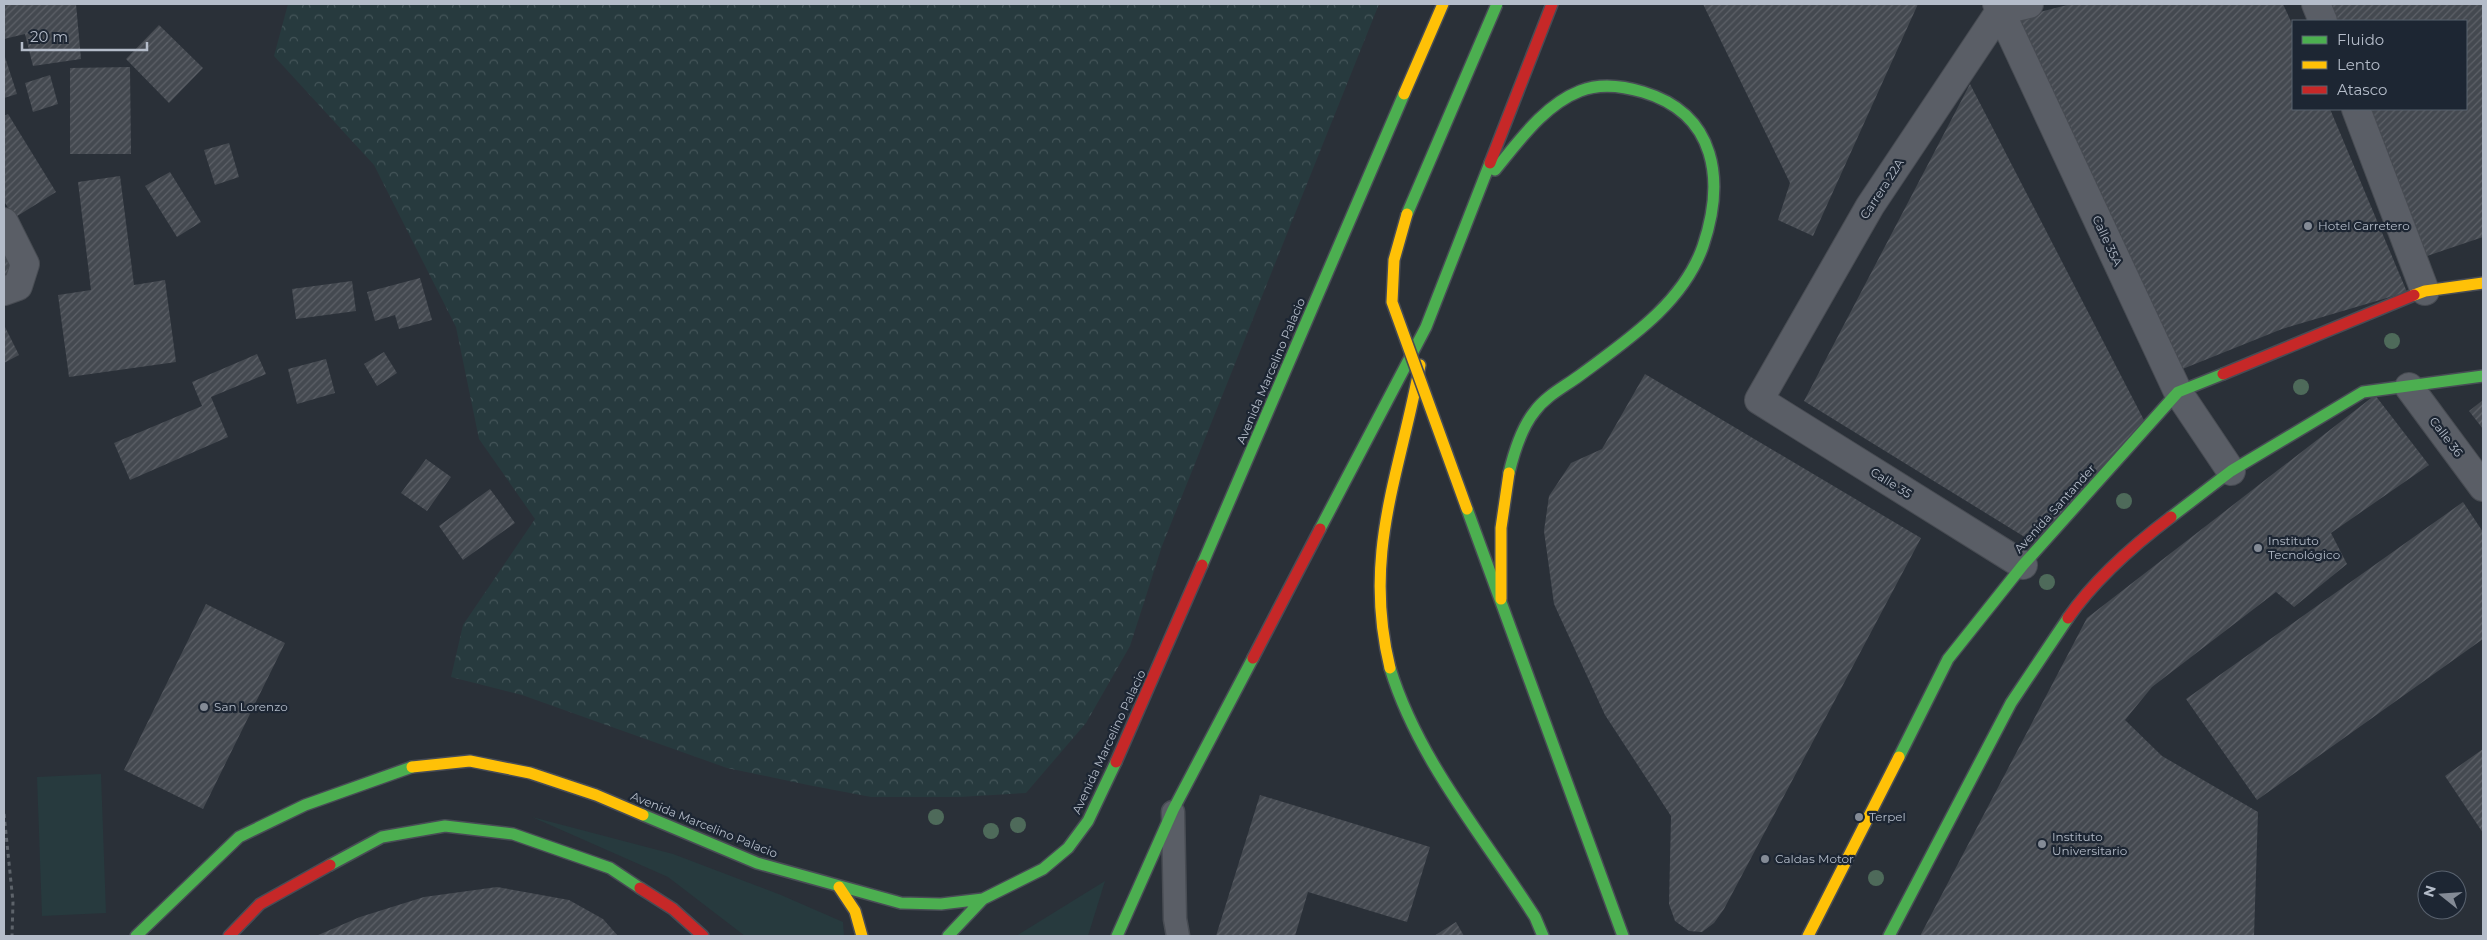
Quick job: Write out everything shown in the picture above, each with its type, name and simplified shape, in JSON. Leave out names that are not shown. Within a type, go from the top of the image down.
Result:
[{"type":"main road","name":"Avenida Marcelino Palacio","points":[[136,936],[239,837],[305,805],[413,767],[470,761],[530,773],[596,795],[757,863],[901,903],[941,904],[983,899],[1043,869],[1068,848],[1088,821],[1138,717],[1443,4]]},
{"type":"main road","points":[[1497,4],[1405,219],[1395,252],[1391,278],[1392,302],[1467,510],[1502,599],[1622,936]]},
{"type":"main road","points":[[1117,936],[1173,810],[1426,327],[1552,4]]},
{"type":"main road","points":[[1480,189],[1538,119],[1564,98],[1588,87],[1643,90],[1672,103],[1693,120],[1706,142],[1714,170],[1711,218],[1706,241],[1687,281],[1646,326],[1533,412],[1515,449],[1506,493],[1499,547],[1502,599]]},
{"type":"main road","name":"Avenida Santander","points":[[1808,936],[1948,659],[2023,565],[2178,392],[2425,291],[2483,283]]},
{"type":"main road","points":[[1426,327],[1412,409],[1391,489],[1380,546],[1379,602],[1387,654],[1402,705],[1425,748],[1535,916],[1544,936]]},
{"type":"main road","points":[[1890,936],[2011,703],[2081,599],[2145,537],[2231,471],[2363,392],[2483,376]]},
{"type":"main road","points":[[229,936],[260,904],[382,838],[445,826],[513,834],[610,868],[673,909],[703,936]]},
{"type":"main road","points":[[839,887],[855,912],[862,936]]},
{"type":"main road","points":[[948,936],[983,899]]},
{"type":"street","points":[[1998,7],[2029,4]]},
{"type":"street","points":[[2316,4],[2323,20]]},
{"type":"street","name":"Calle 35A","points":[[1998,7],[2178,392],[2231,471]]},
{"type":"street","name":"Carrera 22A","points":[[1759,400],[1870,206],[1998,7]]},
{"type":"street","points":[[2356,110],[2425,291]]},
{"type":"street","points":[[4,222],[25,264],[18,286],[4,291]]},
{"type":"street","name":"Calle 36","points":[[2409,387],[2483,487]]},
{"type":"street","name":"Calle 35","points":[[1759,400],[2023,565]]},
{"type":"lane","points":[[1173,810],[1175,919],[1178,936]]},
{"type":"path","points":[[4,814],[13,902],[12,936]]},
{"type":"green space","points":[[288,4],[1379,4],[1162,546],[1130,646],[1086,723],[1026,793],[960,797],[871,797],[727,768],[522,695],[451,677],[463,625],[535,519],[479,439],[456,327],[374,165],[274,56]]},
{"type":"green space","points":[[101,774],[106,913],[42,916],[37,777]]},
{"type":"green space","points":[[532,817],[673,854],[781,895],[843,922],[844,936],[745,936],[668,877]]},
{"type":"green space","points":[[1105,881],[1088,936],[1016,936]]},
{"type":"building","points":[[4,4],[76,4],[81,59],[33,66],[25,34],[4,39]]},
{"type":"building","points":[[1703,4],[1918,4],[1813,236],[1778,220],[1790,183]]},
{"type":"building","points":[[2071,4],[2283,4],[2292,24],[2292,110],[2330,110],[2407,292],[2282,329],[2180,370],[2017,18]]},
{"type":"building","points":[[2331,4],[2483,4],[2483,237],[2424,257],[2370,110],[2467,110],[2467,20],[2337,20]]},
{"type":"building","points":[[159,25],[203,68],[169,103],[126,59]]},
{"type":"building","points":[[4,54],[17,94],[4,98]]},
{"type":"building","points":[[130,67],[131,154],[70,154],[70,68]]},
{"type":"building","points":[[50,75],[58,104],[33,112],[25,83]]},
{"type":"building","points":[[1970,84],[2146,424],[2036,544],[1804,401]]},
{"type":"building","points":[[8,114],[56,192],[14,218],[4,201],[4,116]]},
{"type":"building","points":[[229,143],[239,177],[215,185],[204,150]]},
{"type":"building","points":[[170,172],[201,222],[177,237],[145,186]]},
{"type":"building","points":[[120,176],[134,285],[165,280],[176,362],[69,377],[58,295],[91,290],[78,182]]},
{"type":"building","points":[[4,254],[15,273],[4,280]]},
{"type":"building","points":[[420,278],[432,320],[399,329],[395,315],[375,321],[367,292]]},
{"type":"building","points":[[352,281],[356,311],[296,319],[292,289]]},
{"type":"building","points":[[4,325],[19,355],[4,363]]},
{"type":"building","points":[[384,352],[397,373],[377,386],[364,364]]},
{"type":"building","points":[[257,354],[266,374],[211,397],[228,437],[130,480],[114,443],[202,406],[192,382]]},
{"type":"building","points":[[326,359],[335,393],[297,404],[288,369]]},
{"type":"building","points":[[1645,374],[1921,538],[1724,909],[1714,923],[1702,932],[1689,931],[1675,921],[1669,904],[1671,816],[1605,715],[1554,604],[1544,531],[1549,496],[1571,463],[1602,449]]},
{"type":"building","points":[[2375,395],[2429,465],[2331,533],[2347,564],[2294,607],[2276,592],[2152,687],[2125,720],[2162,756],[2258,812],[2254,936],[1920,936],[2087,618]]},
{"type":"building","points":[[2483,400],[2483,429],[2469,411]]},
{"type":"building","points":[[426,459],[451,477],[427,511],[401,493]]},
{"type":"building","points":[[490,489],[515,523],[463,560],[439,526]]},
{"type":"building","points":[[2463,502],[2483,532],[2483,639],[2257,800],[2186,699]]},
{"type":"building","name":"San Lorenzo","points":[[206,604],[285,643],[203,809],[124,770]]},
{"type":"building","points":[[2483,749],[2483,833],[2445,776]]},
{"type":"building","points":[[1260,795],[1430,847],[1407,922],[1308,892],[1295,936],[1216,936]]},
{"type":"building","points":[[497,887],[569,900],[603,919],[618,936],[316,936],[360,917],[424,897]]},
{"type":"building","points":[[1456,922],[1464,936],[1434,936]]},
{"type":"traffic: fast","points":[[1407,214],[1497,4]]},
{"type":"traffic: fast","points":[[1495,170],[1533,125],[1555,105],[1567,97],[1588,88],[1612,86],[1643,92],[1668,102],[1687,116],[1700,133],[1709,153],[1713,175],[1710,222],[1694,267],[1682,286],[1651,320],[1634,335],[1539,406],[1522,433],[1509,473]]},
{"type":"traffic: fast","points":[[1202,565],[1404,94]]},
{"type":"traffic: fast","points":[[1320,529],[1426,327],[1490,163]]},
{"type":"traffic: fast","points":[[1899,757],[1948,659],[2023,565],[2178,392],[2223,374]]},
{"type":"traffic: fast","points":[[2171,517],[2231,471],[2363,392],[2483,376]]},
{"type":"traffic: fast","points":[[1467,509],[1623,936]]},
{"type":"traffic: fast","points":[[1889,936],[2011,703],[2068,618]]},
{"type":"traffic: fast","points":[[1117,936],[1173,810],[1253,658]]},
{"type":"traffic: fast","points":[[1390,668],[1402,702],[1435,766],[1535,917],[1543,936]]},
{"type":"traffic: fast","points":[[643,815],[757,863],[901,903],[941,904],[983,899],[1043,869],[1068,848],[1088,821],[1116,762]]},
{"type":"traffic: fast","points":[[136,936],[239,837],[305,805],[412,767]]},
{"type":"traffic: fast","points":[[330,865],[382,837],[445,826],[513,834],[610,868],[640,888]]},
{"type":"traffic: fast","points":[[948,936],[983,899]]},
{"type":"traffic: slow","points":[[1404,94],[1443,4]]},
{"type":"traffic: slow","points":[[1407,214],[1394,260],[1392,302],[1467,509]]},
{"type":"traffic: slow","points":[[2414,295],[2425,291],[2483,283]]},
{"type":"traffic: slow","points":[[1390,668],[1382,627],[1380,588],[1382,551],[1394,479],[1420,365]]},
{"type":"traffic: slow","points":[[1501,599],[1501,528],[1509,473]]},
{"type":"traffic: slow","points":[[1808,936],[1899,757]]},
{"type":"traffic: slow","points":[[412,767],[470,761],[530,773],[596,795],[643,815]]},
{"type":"traffic: slow","points":[[839,887],[855,911],[862,936]]},
{"type":"traffic: jam","points":[[1490,163],[1552,4]]},
{"type":"traffic: jam","points":[[2223,374],[2414,295]]},
{"type":"traffic: jam","points":[[2068,618],[2090,590],[2116,563],[2171,517]]},
{"type":"traffic: jam","points":[[1253,658],[1320,529]]},
{"type":"traffic: jam","points":[[1116,762],[1202,565]]},
{"type":"traffic: jam","points":[[229,936],[260,904],[330,865]]},
{"type":"traffic: jam","points":[[640,888],[673,909],[703,936]]},
{"type":"place","name":"Hotel Carretero","points":[[2308,226]]},
{"type":"place","name":"Instituto Tecnológico","points":[[2258,548]]},
{"type":"place","name":"San Lorenzo","points":[[204,707]]},
{"type":"place","name":"Terpel","points":[[1859,817]]},
{"type":"place","name":"Instituto Universitario","points":[[2042,844]]},
{"type":"place","name":"Caldas Motor","points":[[1765,859]]}]
